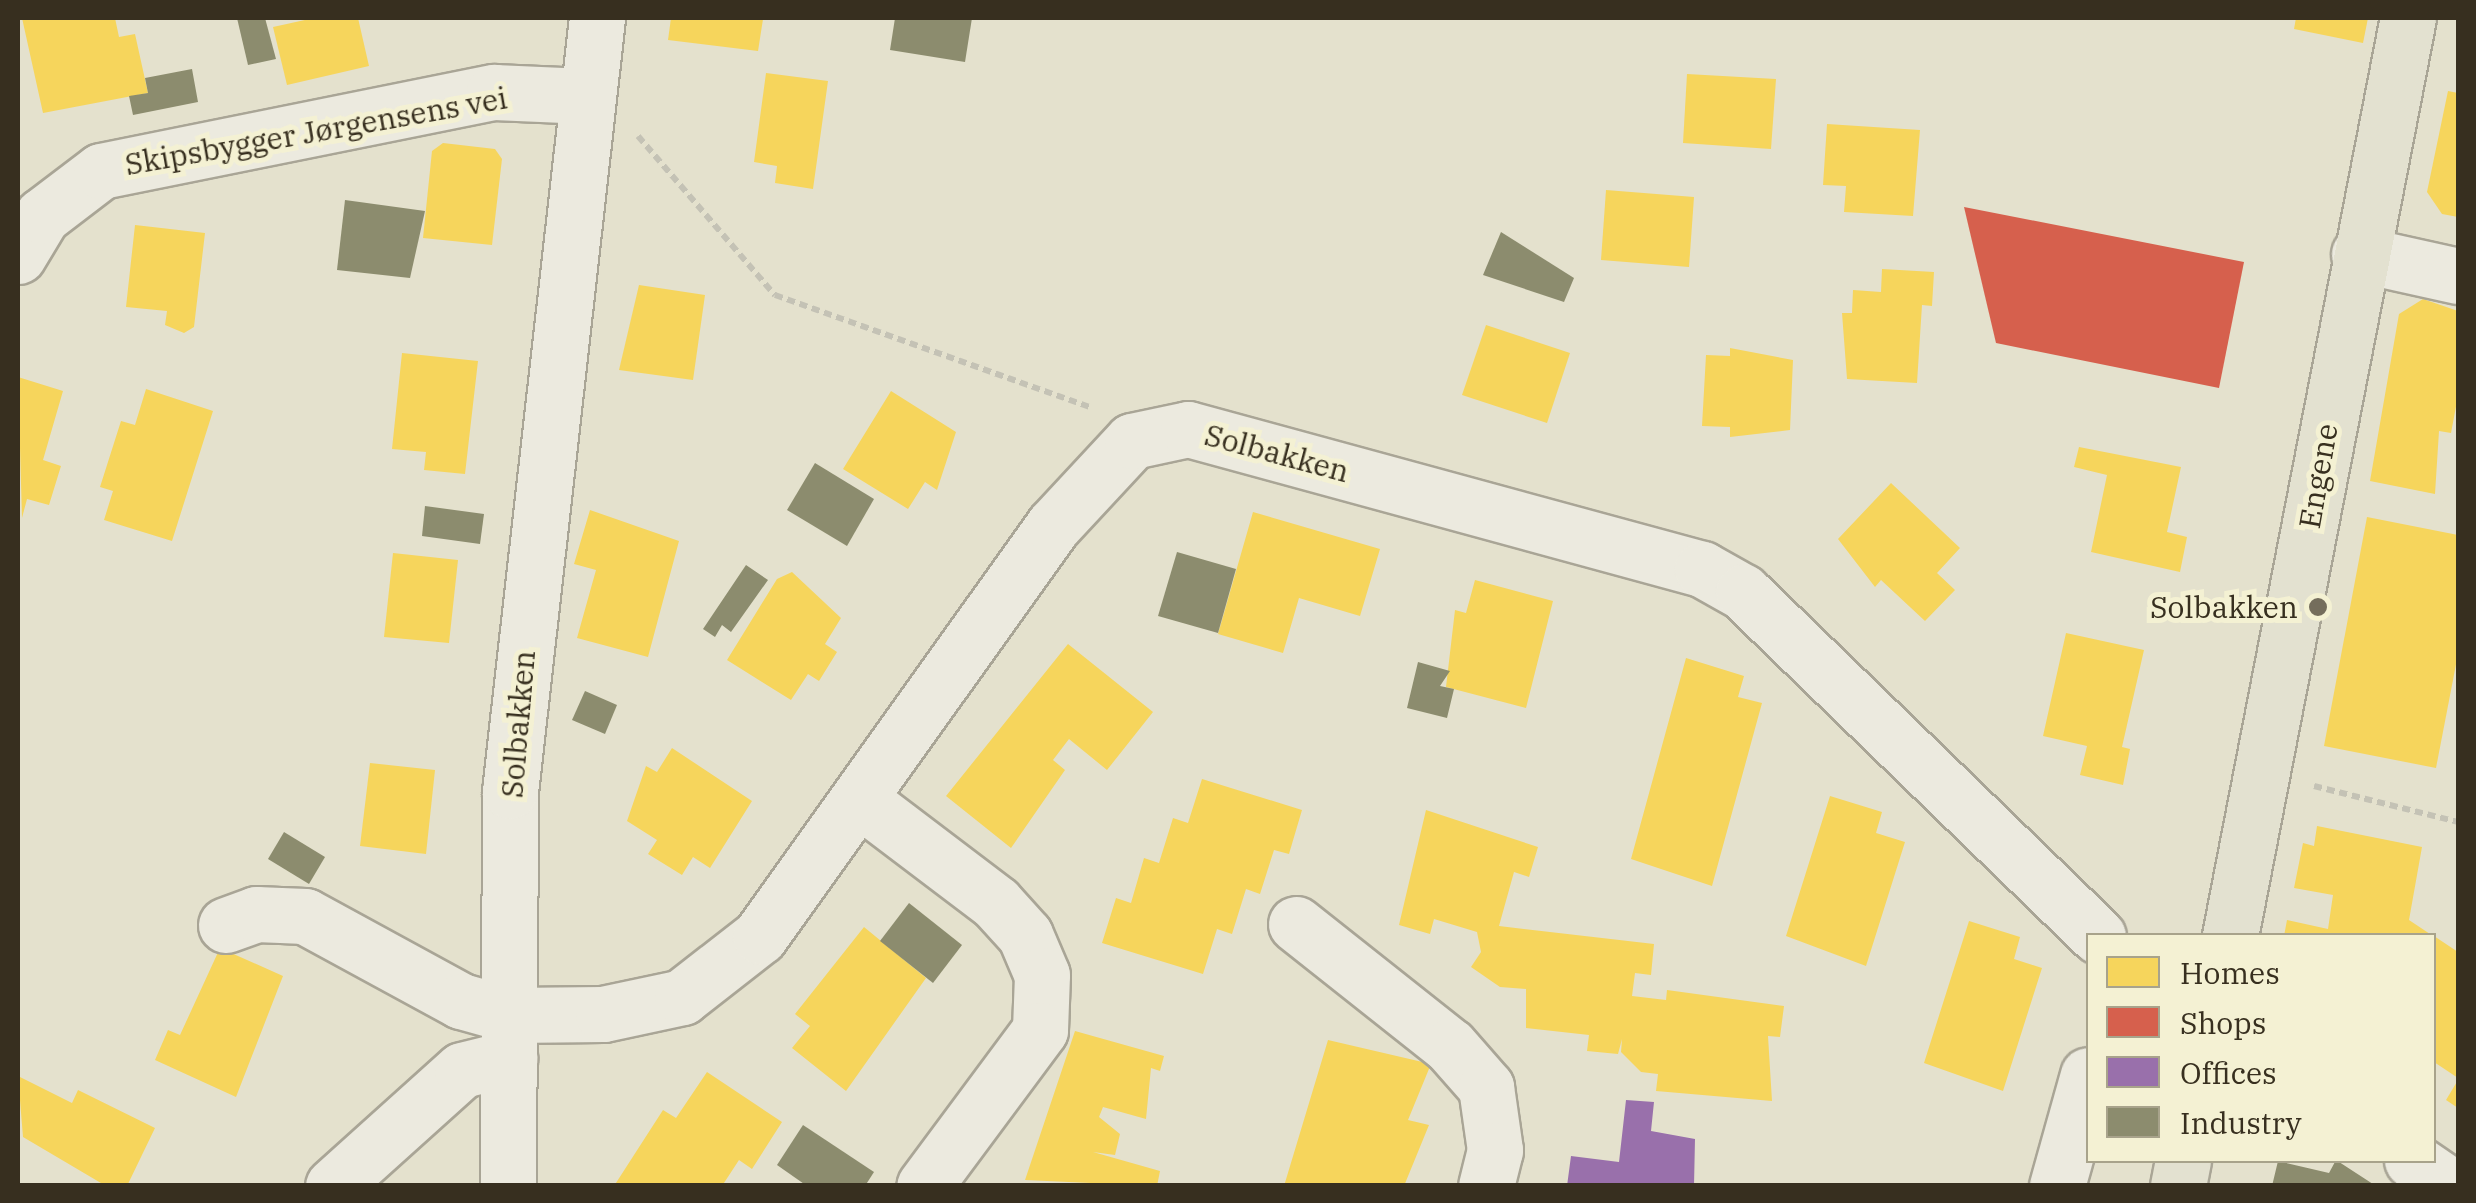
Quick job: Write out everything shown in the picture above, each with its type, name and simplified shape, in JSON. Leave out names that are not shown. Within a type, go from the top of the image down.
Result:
[{"type":"main road","name":"Engene","points":[[2231,933],[2265,773],[2359,254],[2408,18]]},
{"type":"street","name":"Solbakken","points":[[508,1186],[510,791],[597,18]]},
{"type":"street","name":"Skipsbygger Jørgensens vei","points":[[18,256],[42,216],[101,171],[494,92],[586,96]]},
{"type":"street","points":[[2359,254],[2458,276]]},
{"type":"street","name":"Solbakken","points":[[1132,442],[1188,429],[1702,569],[1830,666],[2095,933]]},
{"type":"street","points":[[333,1186],[462,1070],[511,1036],[682,997],[760,936],[864,802],[1053,526],[1132,442]]},
{"type":"street","points":[[864,802],[996,903],[1025,934],[1042,975],[1040,1030],[924,1186]]},
{"type":"street","points":[[226,925],[256,914],[305,916],[460,1001],[511,1036]]},
{"type":"street","points":[[1296,924],[1450,1046],[1486,1087],[1495,1150],[1486,1186]]},
{"type":"street","points":[[2057,1186],[2086,1081]]},
{"type":"street","points":[[2416,1163],[2450,1186]]},
{"type":"path","points":[[586,96],[623,118],[775,295],[1082,400],[1132,442]]},
{"type":"path","points":[[2265,773],[2458,822]]},
{"type":"building: Homes","points":[[22,18],[115,18],[119,37],[135,34],[148,93],[43,113]]},
{"type":"building: Homes","points":[[314,18],[358,18],[369,66],[287,85],[273,27]]},
{"type":"building: Homes","points":[[671,18],[763,19],[758,51],[668,40]]},
{"type":"building: Homes","points":[[2296,18],[2368,18],[2363,43],[2294,29]]},
{"type":"building: Homes","points":[[766,73],[828,81],[813,189],[775,183],[777,166],[754,162]]},
{"type":"building: Homes","points":[[1687,74],[1776,79],[1771,149],[1683,143]]},
{"type":"building: Homes","points":[[2448,91],[2458,93],[2458,217],[2442,214],[2427,192]]},
{"type":"building: Homes","points":[[1827,124],[1920,130],[1913,216],[1844,212],[1846,186],[1823,185]]},
{"type":"building: Homes","points":[[443,143],[495,149],[502,159],[492,245],[423,238],[432,151]]},
{"type":"building: Homes","points":[[1606,190],[1694,197],[1689,267],[1601,260]]},
{"type":"building: Homes","points":[[135,225],[205,233],[194,327],[184,333],[165,325],[167,311],[126,307]]},
{"type":"building: Homes","points":[[1882,269],[1934,272],[1932,306],[1922,305],[1917,383],[1847,379],[1842,313],[1852,313],[1853,290],[1881,292]]},
{"type":"building: Homes","points":[[639,285],[705,295],[693,380],[619,370]]},
{"type":"building: Homes","points":[[2423,299],[2458,311],[2458,396],[2451,433],[2439,431],[2435,494],[2370,481],[2399,314]]},
{"type":"building: Homes","points":[[1486,325],[1570,353],[1547,423],[1462,395]]},
{"type":"building: Homes","points":[[1730,348],[1793,360],[1790,430],[1730,437],[1730,427],[1702,426],[1706,355],[1730,356]]},
{"type":"building: Homes","points":[[402,353],[478,361],[465,474],[424,470],[426,452],[392,449]]},
{"type":"building: Homes","points":[[18,377],[63,391],[43,460],[61,466],[49,505],[27,499],[22,518]]},
{"type":"building: Homes","points":[[146,389],[213,411],[172,541],[104,520],[113,491],[100,487],[121,421],[135,425]]},
{"type":"building: Homes","points":[[891,391],[956,432],[937,490],[925,482],[908,509],[843,469]]},
{"type":"building: Homes","points":[[2079,447],[2181,467],[2167,532],[2187,537],[2180,572],[2091,552],[2107,475],[2074,467]]},
{"type":"building: Homes","points":[[1891,483],[1960,548],[1937,573],[1955,590],[1925,621],[1881,580],[1875,587],[1838,539]]},
{"type":"building: Homes","points":[[590,510],[679,541],[648,657],[577,638],[596,570],[574,564]]},
{"type":"building: Homes","points":[[1253,512],[1380,549],[1360,616],[1299,598],[1283,653],[1218,634]]},
{"type":"building: Homes","points":[[2367,517],[2458,535],[2458,654],[2436,768],[2324,746]]},
{"type":"building: Homes","points":[[393,553],[458,560],[449,643],[384,637]]},
{"type":"building: Homes","points":[[792,572],[841,618],[825,644],[837,652],[819,681],[808,674],[791,700],[727,660],[777,579]]},
{"type":"building: Homes","points":[[1475,580],[1553,601],[1526,708],[1446,687],[1455,610],[1466,613]]},
{"type":"building: Homes","points":[[2066,633],[2144,650],[2122,747],[2130,749],[2123,785],[2080,775],[2087,746],[2043,736]]},
{"type":"building: Homes","points":[[1068,644],[1153,712],[1107,770],[1069,739],[1053,760],[1065,770],[1011,848],[946,796]]},
{"type":"building: Homes","points":[[1686,658],[1744,676],[1738,697],[1762,703],[1712,886],[1631,859]]},
{"type":"building: Homes","points":[[672,748],[752,801],[710,868],[693,857],[682,875],[648,854],[657,840],[627,821],[646,766],[657,772]]},
{"type":"building: Homes","points":[[370,763],[435,770],[426,854],[360,846]]},
{"type":"building: Homes","points":[[1202,779],[1302,810],[1289,854],[1274,850],[1260,894],[1246,889],[1232,934],[1217,929],[1203,974],[1102,943],[1116,898],[1131,903],[1144,858],[1159,863],[1173,818],[1188,823]]},
{"type":"building: Homes","points":[[1830,796],[1882,812],[1876,833],[1905,842],[1866,966],[1786,936]]},
{"type":"building: Homes","points":[[1426,810],[1538,847],[1529,877],[1514,872],[1499,926],[1654,944],[1651,975],[1635,973],[1632,996],[1666,1000],[1667,990],[1784,1006],[1780,1037],[1768,1036],[1772,1101],[1656,1091],[1658,1074],[1641,1072],[1621,1052],[1622,1039],[1618,1054],[1587,1051],[1589,1035],[1526,1028],[1526,989],[1500,987],[1471,967],[1481,952],[1477,932],[1434,919],[1430,934],[1399,925]]},
{"type":"building: Homes","points":[[2317,826],[2422,847],[2409,920],[2428,933],[2285,933],[2287,920],[2328,929],[2333,895],[2294,888],[2303,843],[2314,846]]},
{"type":"building: Homes","points":[[1969,921],[2020,937],[2014,959],[2042,968],[2003,1091],[1924,1063]]},
{"type":"building: Homes","points":[[864,927],[926,978],[846,1091],[792,1048],[810,1026],[795,1014]]},
{"type":"building: Homes","points":[[2436,937],[2458,952],[2458,1078],[2436,1063]]},
{"type":"building: Homes","points":[[220,948],[283,976],[236,1097],[155,1060],[168,1030],[180,1035]]},
{"type":"building: Homes","points":[[1075,1031],[1164,1056],[1160,1071],[1151,1068],[1146,1119],[1103,1107],[1099,1117],[1120,1134],[1115,1155],[1093,1152],[1160,1171],[1157,1186],[1025,1180]]},
{"type":"building: Homes","points":[[1328,1040],[1431,1064],[1408,1120],[1429,1125],[1404,1186],[1284,1186]]},
{"type":"building: Homes","points":[[707,1072],[782,1122],[752,1169],[739,1160],[722,1186],[614,1186],[663,1110],[676,1118]]},
{"type":"building: Homes","points":[[18,1076],[72,1103],[78,1090],[155,1128],[127,1186],[106,1186],[23,1137]]},
{"type":"building: Homes","points":[[2458,1080],[2458,1108],[2446,1100]]},
{"type":"building: Shops","points":[[1964,207],[2244,262],[2219,388],[1996,343]]},
{"type":"building: Offices","points":[[1626,1100],[1654,1102],[1651,1131],[1695,1139],[1694,1186],[1567,1186],[1571,1156],[1619,1162]]},
{"type":"building: Industry","points":[[237,18],[265,18],[276,59],[248,65]]},
{"type":"building: Industry","points":[[895,18],[972,18],[965,62],[890,50]]},
{"type":"building: Industry","points":[[192,69],[198,102],[133,115],[129,96],[148,93],[145,78]]},
{"type":"building: Industry","points":[[345,200],[425,211],[410,278],[337,270]]},
{"type":"building: Industry","points":[[1501,232],[1574,278],[1564,302],[1483,275]]},
{"type":"building: Industry","points":[[815,463],[874,499],[847,546],[787,510]]},
{"type":"building: Industry","points":[[425,506],[484,514],[480,544],[422,536]]},
{"type":"building: Industry","points":[[1177,552],[1236,569],[1218,633],[1158,616]]},
{"type":"building: Industry","points":[[746,565],[768,580],[731,632],[722,625],[715,637],[703,629]]},
{"type":"building: Industry","points":[[1418,662],[1450,671],[1440,686],[1454,689],[1447,718],[1407,708]]},
{"type":"building: Industry","points":[[585,691],[617,705],[605,734],[572,720]]},
{"type":"building: Industry","points":[[284,832],[325,857],[309,884],[268,859]]},
{"type":"building: Industry","points":[[909,903],[962,945],[933,983],[880,941]]},
{"type":"building: Industry","points":[[803,1125],[874,1172],[865,1186],[807,1186],[777,1165]]},
{"type":"building: Industry","points":[[2278,1163],[2329,1173],[2334,1163],[2341,1163],[2376,1186],[2272,1186]]},
{"type":"place","name":"Solbakken","points":[[2318,607]]}]
